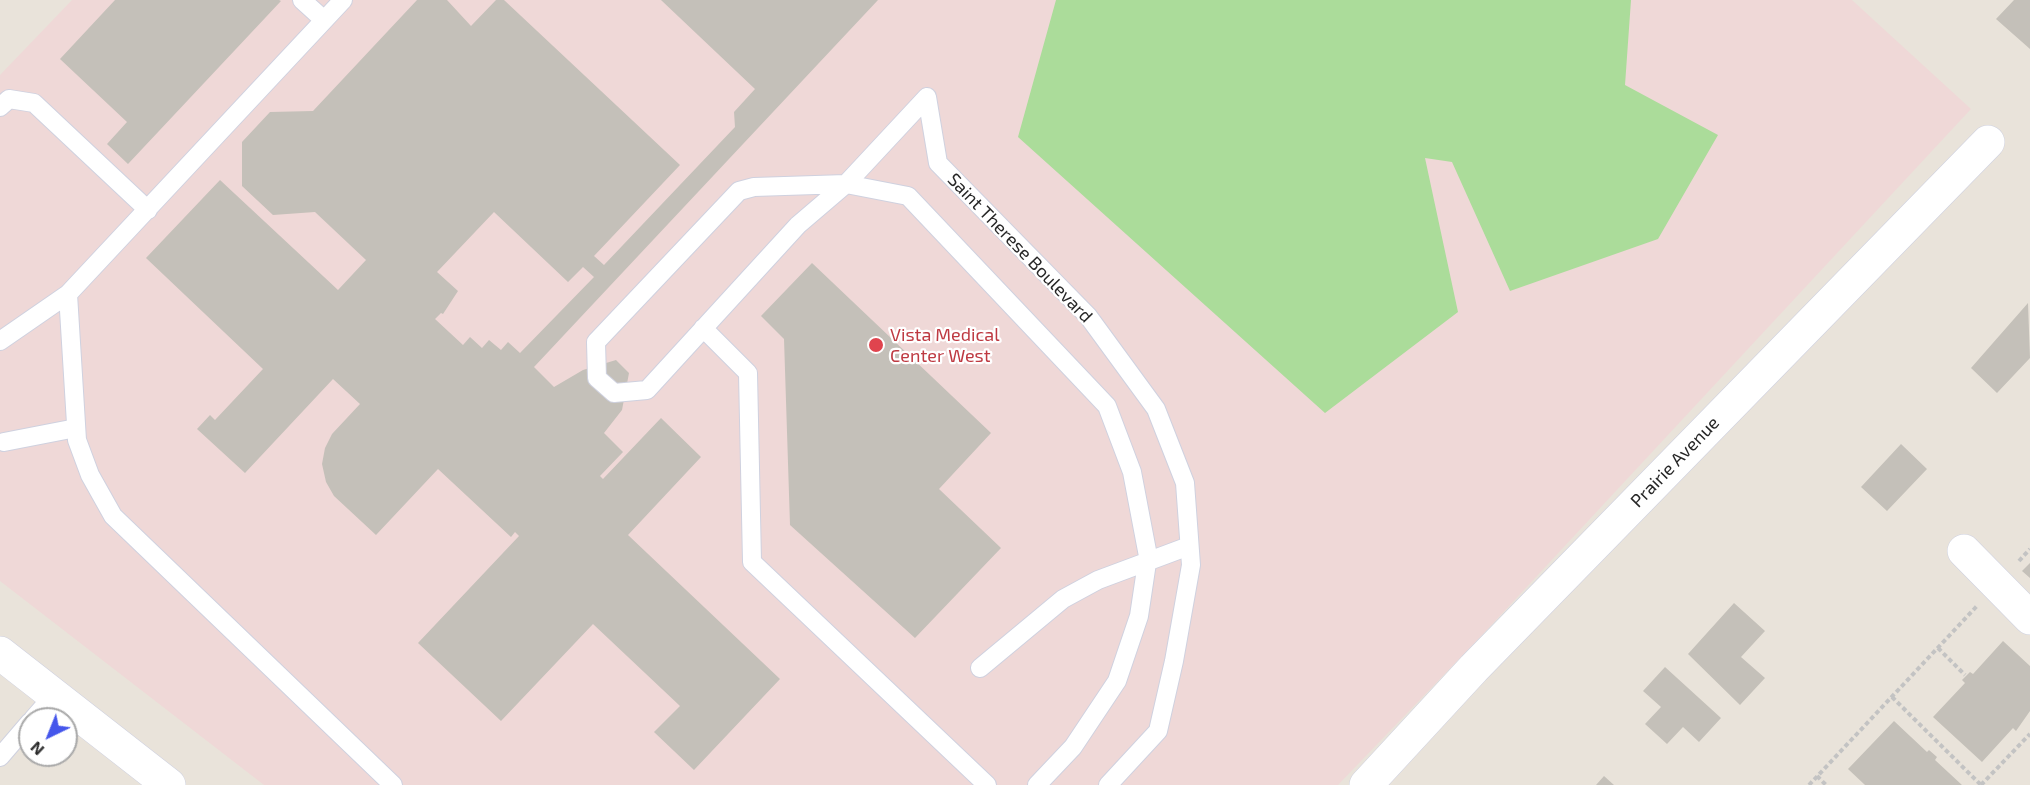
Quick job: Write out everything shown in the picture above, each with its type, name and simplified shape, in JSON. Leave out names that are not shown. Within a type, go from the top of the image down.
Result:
[{"type":"street","name":"Prairie Avenue","points":[[1366,785],[1482,660],[1988,142]]},
{"type":"street","points":[[1964,551],[2030,618]]},
{"type":"street","points":[[0,653],[36,707]]},
{"type":"street","points":[[78,734],[169,785]]},
{"type":"lane","points":[[302,0],[324,20]]},
{"type":"lane","points":[[0,341],[68,294],[343,0]]},
{"type":"lane","name":"Saint Therese Boulevard","points":[[846,184],[927,97],[938,163],[1088,316],[1156,409],[1185,483],[1191,565],[1174,661],[1158,731],[1108,785]]},
{"type":"lane","points":[[0,107],[9,99],[34,103],[147,210]]},
{"type":"lane","points":[[846,184],[798,225],[647,390],[614,393],[597,378],[596,342],[740,191],[754,188],[846,184],[908,195],[1107,406],[1132,472],[1147,561],[1139,616],[1117,681],[1073,747],[1037,785]]},
{"type":"lane","points":[[68,294],[77,440],[90,475],[113,516],[393,785]]},
{"type":"lane","points":[[703,328],[748,373],[752,562],[987,785]]},
{"type":"lane","points":[[4,442],[76,428]]},
{"type":"lane","points":[[980,668],[1063,599],[1098,580],[1189,546]]},
{"type":"lane","points":[[0,757],[18,736]]},
{"type":"path","points":[[1809,785],[1997,585]]},
{"type":"path","points":[[1938,648],[1965,675]]},
{"type":"path","points":[[1892,697],[1981,785],[2030,734]]},
{"type":"path","points":[[1817,777],[1826,785]]},
{"type":"shaded area","name":"Vista Medical Center West","points":[[72,0],[1852,0],[1971,109],[1483,634],[1338,785],[264,785],[0,581],[0,75]]},
{"type":"green space","points":[[1056,0],[1631,0],[1625,85],[1718,135],[1658,239],[1510,291],[1452,162],[1425,158],[1458,312],[1325,413],[1018,137]]},
{"type":"building","points":[[115,0],[281,1],[128,164],[107,144],[127,122],[60,59]]},
{"type":"building","points":[[417,0],[447,0],[471,26],[496,0],[504,0],[680,165],[594,256],[604,265],[735,127],[734,112],[755,89],[661,0],[878,0],[534,367],[554,387],[583,370],[616,360],[629,373],[622,410],[604,433],[623,452],[600,476],[603,479],[661,418],[701,457],[628,535],[780,679],[694,770],[654,732],[680,706],[593,624],[501,721],[418,643],[519,536],[515,532],[511,537],[438,469],[376,535],[334,496],[326,482],[322,464],[325,448],[332,434],[360,404],[333,379],[245,473],[197,429],[210,415],[215,420],[263,369],[146,258],[220,180],[338,290],[366,260],[315,212],[273,215],[242,186],[242,142],[270,112],[313,111]],"holes":[[[494,212],[568,282],[583,267],[594,277],[520,353],[508,342],[501,350],[489,340],[482,348],[470,337],[463,345],[435,319],[441,313],[443,314],[458,291],[437,272]]]},
{"type":"building","points":[[2014,0],[2030,0],[2030,49],[1996,19]]},
{"type":"building","points":[[812,263],[991,433],[939,489],[1001,548],[915,638],[790,525],[784,339],[761,316]]},
{"type":"building","points":[[2028,303],[2030,358],[1997,393],[1971,368]]},
{"type":"building","points":[[1901,444],[1927,469],[1887,511],[1861,487]]},
{"type":"building","points":[[2030,563],[2030,578],[2022,571]]},
{"type":"building","points":[[1734,603],[1765,631],[1741,657],[1765,678],[1740,705],[1688,654]]},
{"type":"building","points":[[2003,641],[2030,666],[2030,711],[2016,731],[2013,728],[1982,762],[1933,717],[1965,683],[1962,680],[1970,672],[1973,674]]},
{"type":"building","points":[[1665,667],[1721,718],[1699,742],[1683,727],[1667,744],[1645,724],[1661,707],[1643,691]]},
{"type":"building","points":[[1894,721],[1927,752],[1929,750],[1937,757],[1935,760],[1962,785],[1865,785],[1848,769]]},
{"type":"building","points":[[1604,776],[1614,785],[1596,785]]},
{"type":"place","name":"Vista Medical Center West","points":[[876,345]]}]
